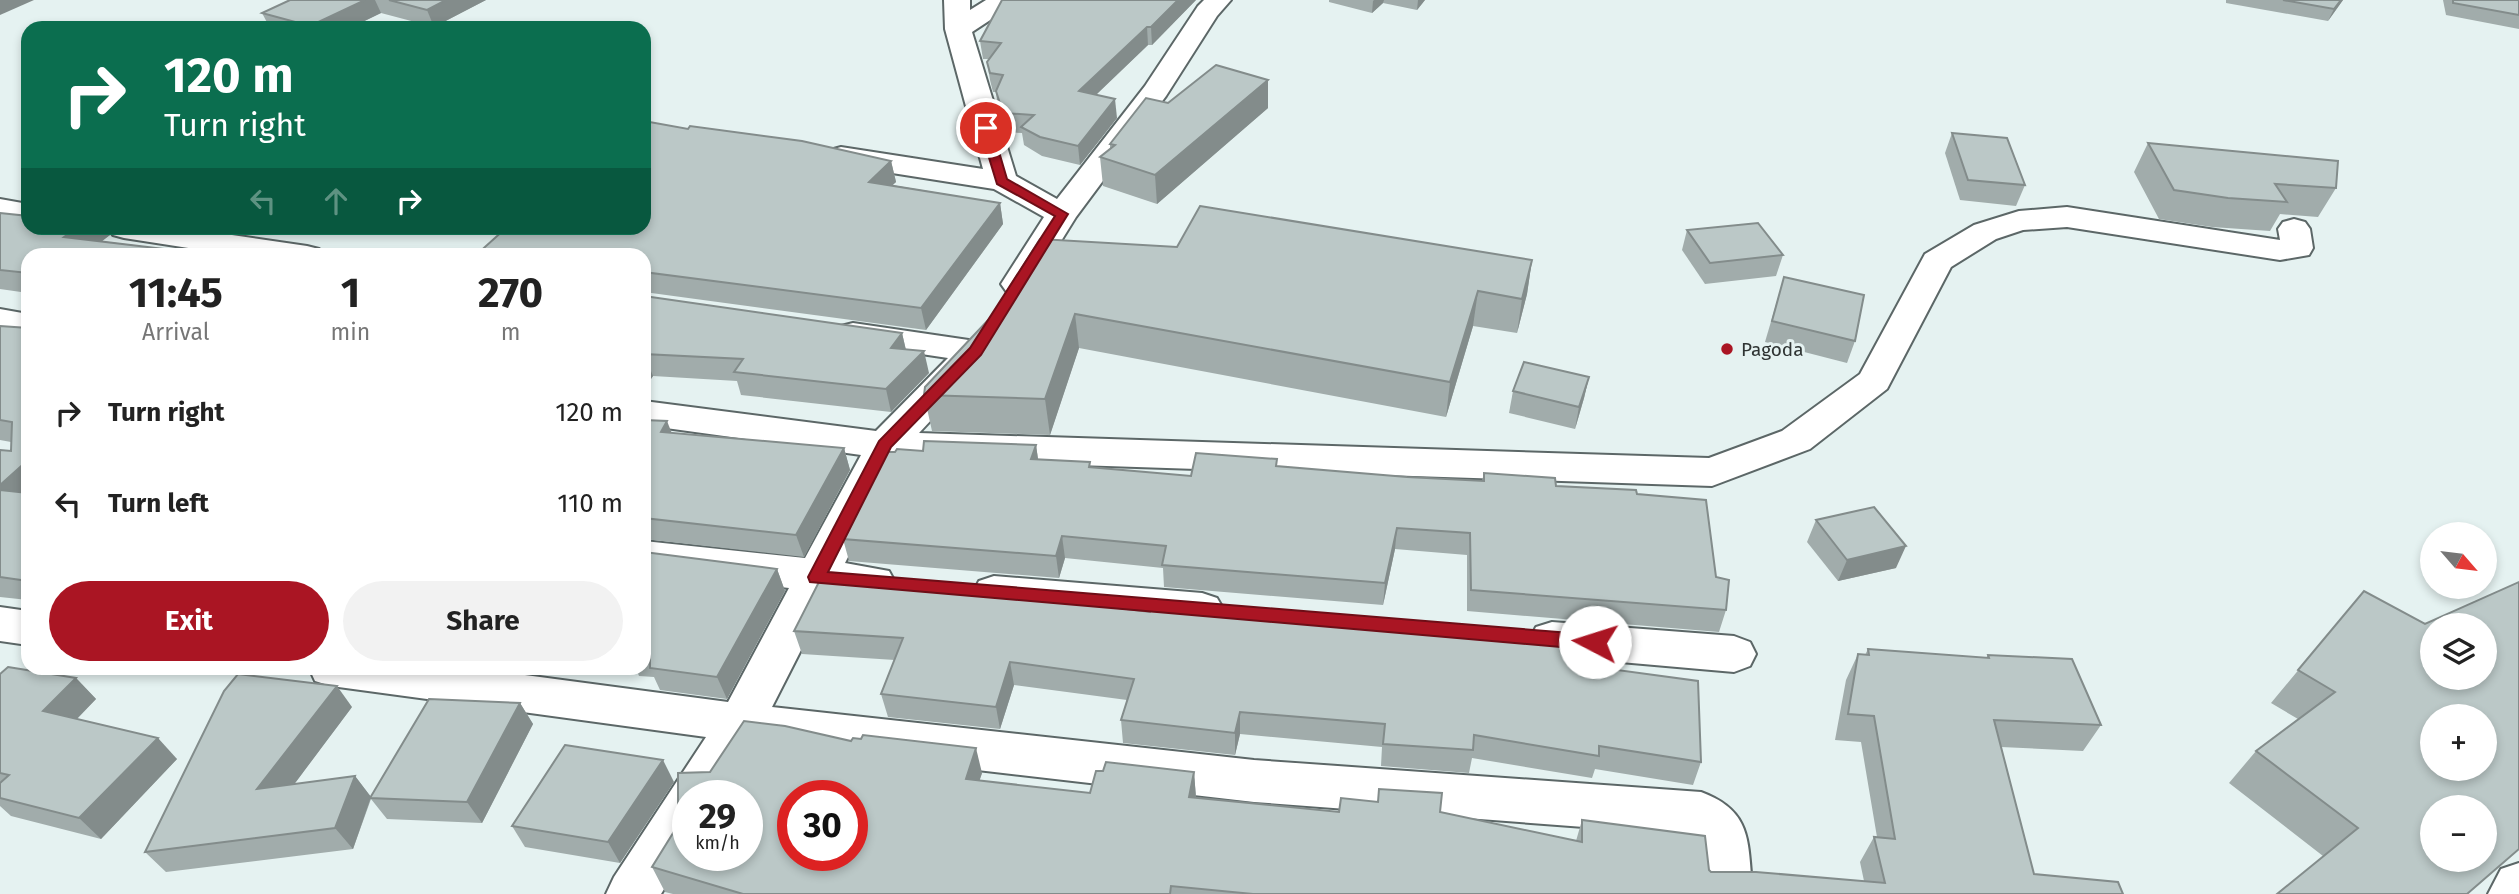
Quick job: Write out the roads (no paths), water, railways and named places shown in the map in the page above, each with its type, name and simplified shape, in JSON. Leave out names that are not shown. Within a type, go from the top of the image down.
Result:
[{"type":"street","points":[[957,0],[958,29],[1002,181]]},
{"type":"street","points":[[958,29],[1004,0]]},
{"type":"street","points":[[704,780],[741,723],[885,444],[975,351],[1062,214],[1156,90],[1207,11],[1218,0]]},
{"type":"street","points":[[820,152],[1002,181],[1062,214]]},
{"type":"street","points":[[0,208],[21,212]]},
{"type":"street","points":[[651,414],[885,444],[1712,472],[1796,440],[1874,381],[1937,261],[1985,232],[2020,221],[2067,217],[2280,250],[2297,248],[2294,229]]},
{"type":"street","points":[[170,235],[255,248]]},
{"type":"street","points":[[0,320],[21,324]]},
{"type":"street","points":[[824,330],[975,351]]},
{"type":"street","points":[[651,557],[817,577],[914,585]]},
{"type":"street","points":[[956,589],[1234,612]]},
{"type":"street","points":[[0,624],[21,627]]},
{"type":"street","points":[[1512,635],[1734,654]]},
{"type":"street","points":[[383,675],[741,723],[1254,781],[1701,814],[1720,829],[1727,894]]},
{"type":"street","points":[[632,894],[672,831]]},
{"type":"street","points":[[2514,894],[2519,886]]},
{"type":"place","name":"Pagoda","points":[[1727,349]]}]
